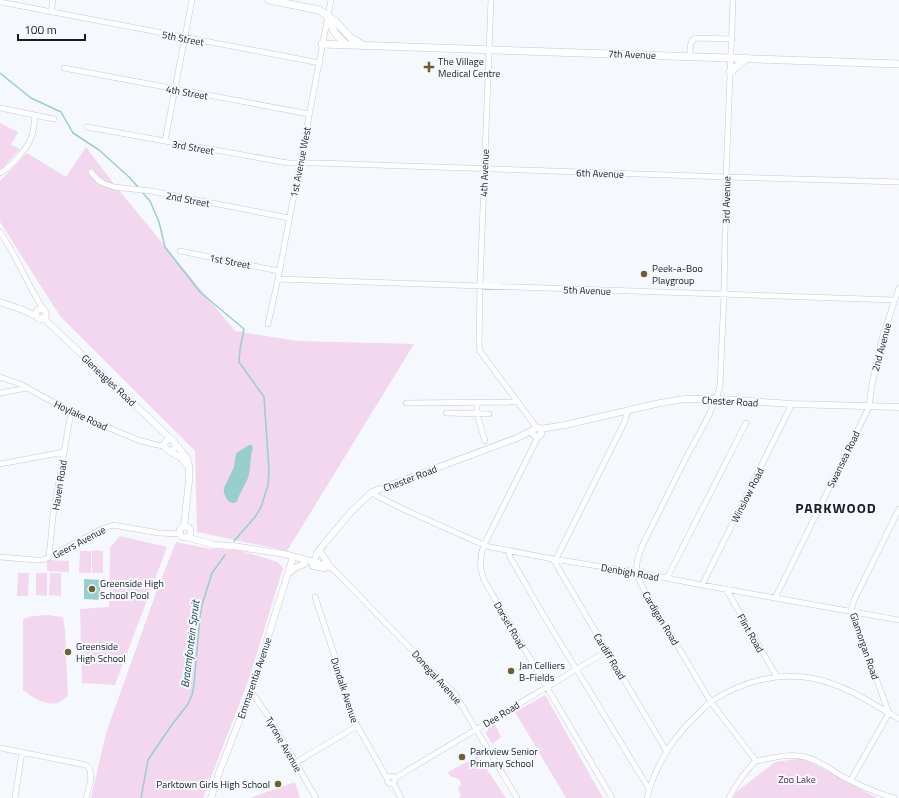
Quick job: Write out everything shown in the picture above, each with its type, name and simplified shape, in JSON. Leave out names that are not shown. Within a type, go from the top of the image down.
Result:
[{"type":"main road","points":[[269,0],[316,9],[334,20],[354,40],[364,45]]},
{"type":"main road","points":[[327,16],[330,26],[348,45]]},
{"type":"main road","name":"7th Avenue","points":[[322,44],[899,64]]},
{"type":"main road","points":[[730,72],[747,58]]},
{"type":"street","points":[[51,12],[53,0]]},
{"type":"street","points":[[165,142],[192,0]]},
{"type":"street","name":"1st Avenue West","points":[[268,324],[280,271],[331,0]]},
{"type":"street","name":"4th Avenue","points":[[491,0],[479,347],[480,351],[518,402]]},
{"type":"street","name":"3rd Avenue","points":[[717,399],[720,386],[724,294],[726,177],[733,0]]},
{"type":"street","name":"5th Street","points":[[0,2],[320,63]]},
{"type":"street","points":[[690,56],[692,40],[695,38],[732,39]]},
{"type":"street","name":"4th Street","points":[[64,68],[309,114]]},
{"type":"street","points":[[0,108],[54,119]]},
{"type":"street","points":[[0,174],[19,156],[30,140],[35,116]]},
{"type":"street","name":"3rd Street","points":[[87,127],[288,163],[300,163]]},
{"type":"street","name":"6th Avenue","points":[[300,163],[899,182]]},
{"type":"street","name":"2nd Street","points":[[91,172],[98,180],[110,186],[151,191],[289,218]]},
{"type":"street","points":[[0,232],[15,257],[35,297],[41,314]]},
{"type":"street","name":"1st Street","points":[[180,251],[280,271]]},
{"type":"street","name":"5th Avenue","points":[[278,279],[895,300]]},
{"type":"street","name":"2nd Avenue","points":[[869,407],[872,384],[882,338],[899,288]]},
{"type":"street","points":[[0,302],[23,310],[41,314]]},
{"type":"street","name":"Gleneagles Road","points":[[41,314],[184,453],[188,462],[189,481],[184,526]]},
{"type":"street","name":"Hoylake Road","points":[[0,376],[27,388],[71,412],[138,440],[157,446],[167,447]]},
{"type":"street","points":[[0,394],[27,388]]},
{"type":"street","name":"Chester Road","points":[[315,565],[322,546],[351,512],[372,492],[536,432],[628,410],[684,399],[717,399],[792,404],[899,407]]},
{"type":"street","points":[[636,572],[637,561],[642,546],[717,399]]},
{"type":"street","points":[[406,404],[518,402],[531,419],[536,432]]},
{"type":"street","points":[[477,403],[477,414],[485,441]]},
{"type":"street","name":"Winslow Road","points":[[702,585],[792,404]]},
{"type":"street","name":"Swansea Road","points":[[775,598],[869,407]]},
{"type":"street","points":[[555,559],[624,423],[628,410]]},
{"type":"street","name":"Haven Road","points":[[49,557],[53,516],[71,412]]},
{"type":"street","points":[[446,413],[489,414]]},
{"type":"street","points":[[667,578],[746,423]]},
{"type":"street","points":[[164,432],[167,447],[183,460],[188,468]]},
{"type":"street","name":"Dorset Road","points":[[536,432],[535,445],[484,545],[480,563],[482,574],[485,582],[612,798]]},
{"type":"street","points":[[169,440],[174,442],[174,449],[167,447],[169,440]]},
{"type":"street","points":[[0,464],[64,452]]},
{"type":"street","name":"Denbigh Road","points":[[372,492],[403,509],[484,545],[899,620]]},
{"type":"street","name":"Glamorgan Road","points":[[889,713],[851,611],[854,600],[899,509]]},
{"type":"street","name":"Geers Avenue","points":[[0,557],[43,560],[102,529],[113,525],[184,536]]},
{"type":"street","points":[[198,540],[189,528],[184,526],[180,530],[184,536],[215,545],[233,546],[262,551],[334,570]]},
{"type":"street","points":[[184,536],[190,535],[191,530]]},
{"type":"street","points":[[508,550],[510,557],[576,670],[649,789]]},
{"type":"street","points":[[287,575],[302,561],[319,554],[334,570]]},
{"type":"street","name":"Emmarentia Avenue","points":[[211,798],[227,751],[251,691],[292,558]]},
{"type":"street","name":"Cardiff Road","points":[[555,559],[607,652],[667,752]]},
{"type":"street","name":"Donegal Avenue","points":[[334,570],[455,694],[517,798]]},
{"type":"street","name":"Cardigan Road","points":[[636,572],[642,586],[711,702],[756,761]]},
{"type":"street","name":"Flint Road","points":[[726,589],[777,678]]},
{"type":"street","name":"Dundalk Avenue","points":[[315,597],[357,726],[387,778]]},
{"type":"street","name":"Dee Road","points":[[395,778],[607,652]]},
{"type":"street","points":[[646,798],[667,752],[675,738],[687,725],[711,702],[741,686],[759,680],[794,676],[827,682],[843,687],[859,695],[899,719]]},
{"type":"street","name":"Tyrone Avenue","points":[[251,691],[272,722],[316,798]]},
{"type":"street","points":[[851,780],[889,713]]},
{"type":"street","points":[[295,763],[357,726]]},
{"type":"street","points":[[0,748],[88,766],[91,771],[91,776],[86,798]]},
{"type":"street","points":[[14,798],[22,752]]},
{"type":"street","points":[[729,798],[746,772],[756,761],[783,756],[806,757],[825,765],[874,792],[894,798]]},
{"type":"street","points":[[393,784],[395,778],[388,776],[388,783],[393,784],[401,798]]},
{"type":"green space","points":[[0,123],[18,132],[11,145],[20,149],[0,171]]},
{"type":"green space","points":[[86,147],[117,188],[235,331],[297,341],[414,344],[287,551],[197,532],[195,451],[60,316],[0,222],[0,181],[27,153],[66,177]]},
{"type":"green space","points":[[120,536],[167,547],[115,685],[82,683],[80,609],[109,607],[110,548]]},
{"type":"green space","points":[[176,542],[211,549],[238,550],[278,562],[283,568],[249,679],[203,798],[91,798],[106,733],[157,590]]},
{"type":"green space","points":[[92,550],[103,551],[103,573],[92,573]]},
{"type":"green space","points":[[80,551],[91,551],[91,573],[79,573]]},
{"type":"green space","points":[[47,560],[69,561],[69,572],[47,571]]},
{"type":"green space","points":[[18,573],[29,573],[28,596],[17,596]]},
{"type":"green space","points":[[36,573],[47,573],[47,596],[36,595]]},
{"type":"green space","points":[[50,573],[61,573],[61,596],[49,595]]},
{"type":"green space","points":[[49,615],[63,617],[65,629],[68,696],[61,701],[52,704],[43,702],[23,690],[23,619],[33,616]]},
{"type":"green space","points":[[545,695],[603,798],[566,798],[515,712]]},
{"type":"green space","points":[[495,724],[501,737],[492,744],[486,734],[489,727]]},
{"type":"green space","points":[[478,756],[506,798],[459,798],[461,796],[458,789],[461,784],[459,779],[450,776],[448,772]]},
{"type":"green space","name":"Zoo Lake","points":[[803,758],[877,798],[733,798],[736,792],[775,762]]},
{"type":"green space","points":[[295,782],[300,798],[250,798]]},
{"type":"water","points":[[249,445],[252,445],[253,447],[248,478],[237,501],[233,503],[228,500],[224,494],[224,488],[234,467],[236,454]]},
{"type":"water","name":"Greenside High School Pool","points":[[84,579],[100,580],[100,600],[84,599]]},
{"type":"waterway","name":"Braamfontein Spruit","points":[[0,73],[31,98],[61,112],[73,133],[99,150],[138,187]]},
{"type":"waterway","name":"Braamfontein Spruit","points":[[142,192],[150,201],[159,222],[165,247],[200,292],[244,329],[239,362],[264,397],[269,470],[268,485],[261,507],[255,517],[234,541]]},
{"type":"waterway","name":"Braamfontein Spruit","points":[[141,798],[148,760],[188,704],[192,695],[202,605],[212,573],[225,555]]},
{"type":"place","name":"The Village Medical Centre","points":[[429,67]]},
{"type":"place","name":"Peek-a-Boo Playgroup","points":[[644,274]]},
{"type":"place","name":"Greenside High School Pool","points":[[92,589]]},
{"type":"place","name":"Greenside High School","points":[[68,652]]},
{"type":"place","name":"Jan Celliers B-Fields","points":[[511,671]]},
{"type":"place","name":"Parkview Senior Primary School","points":[[462,757]]},
{"type":"place","name":"Parktown Girls High School","points":[[278,784]]},
{"type":"district","name":"PARKWOOD","points":[[836,508]]}]
